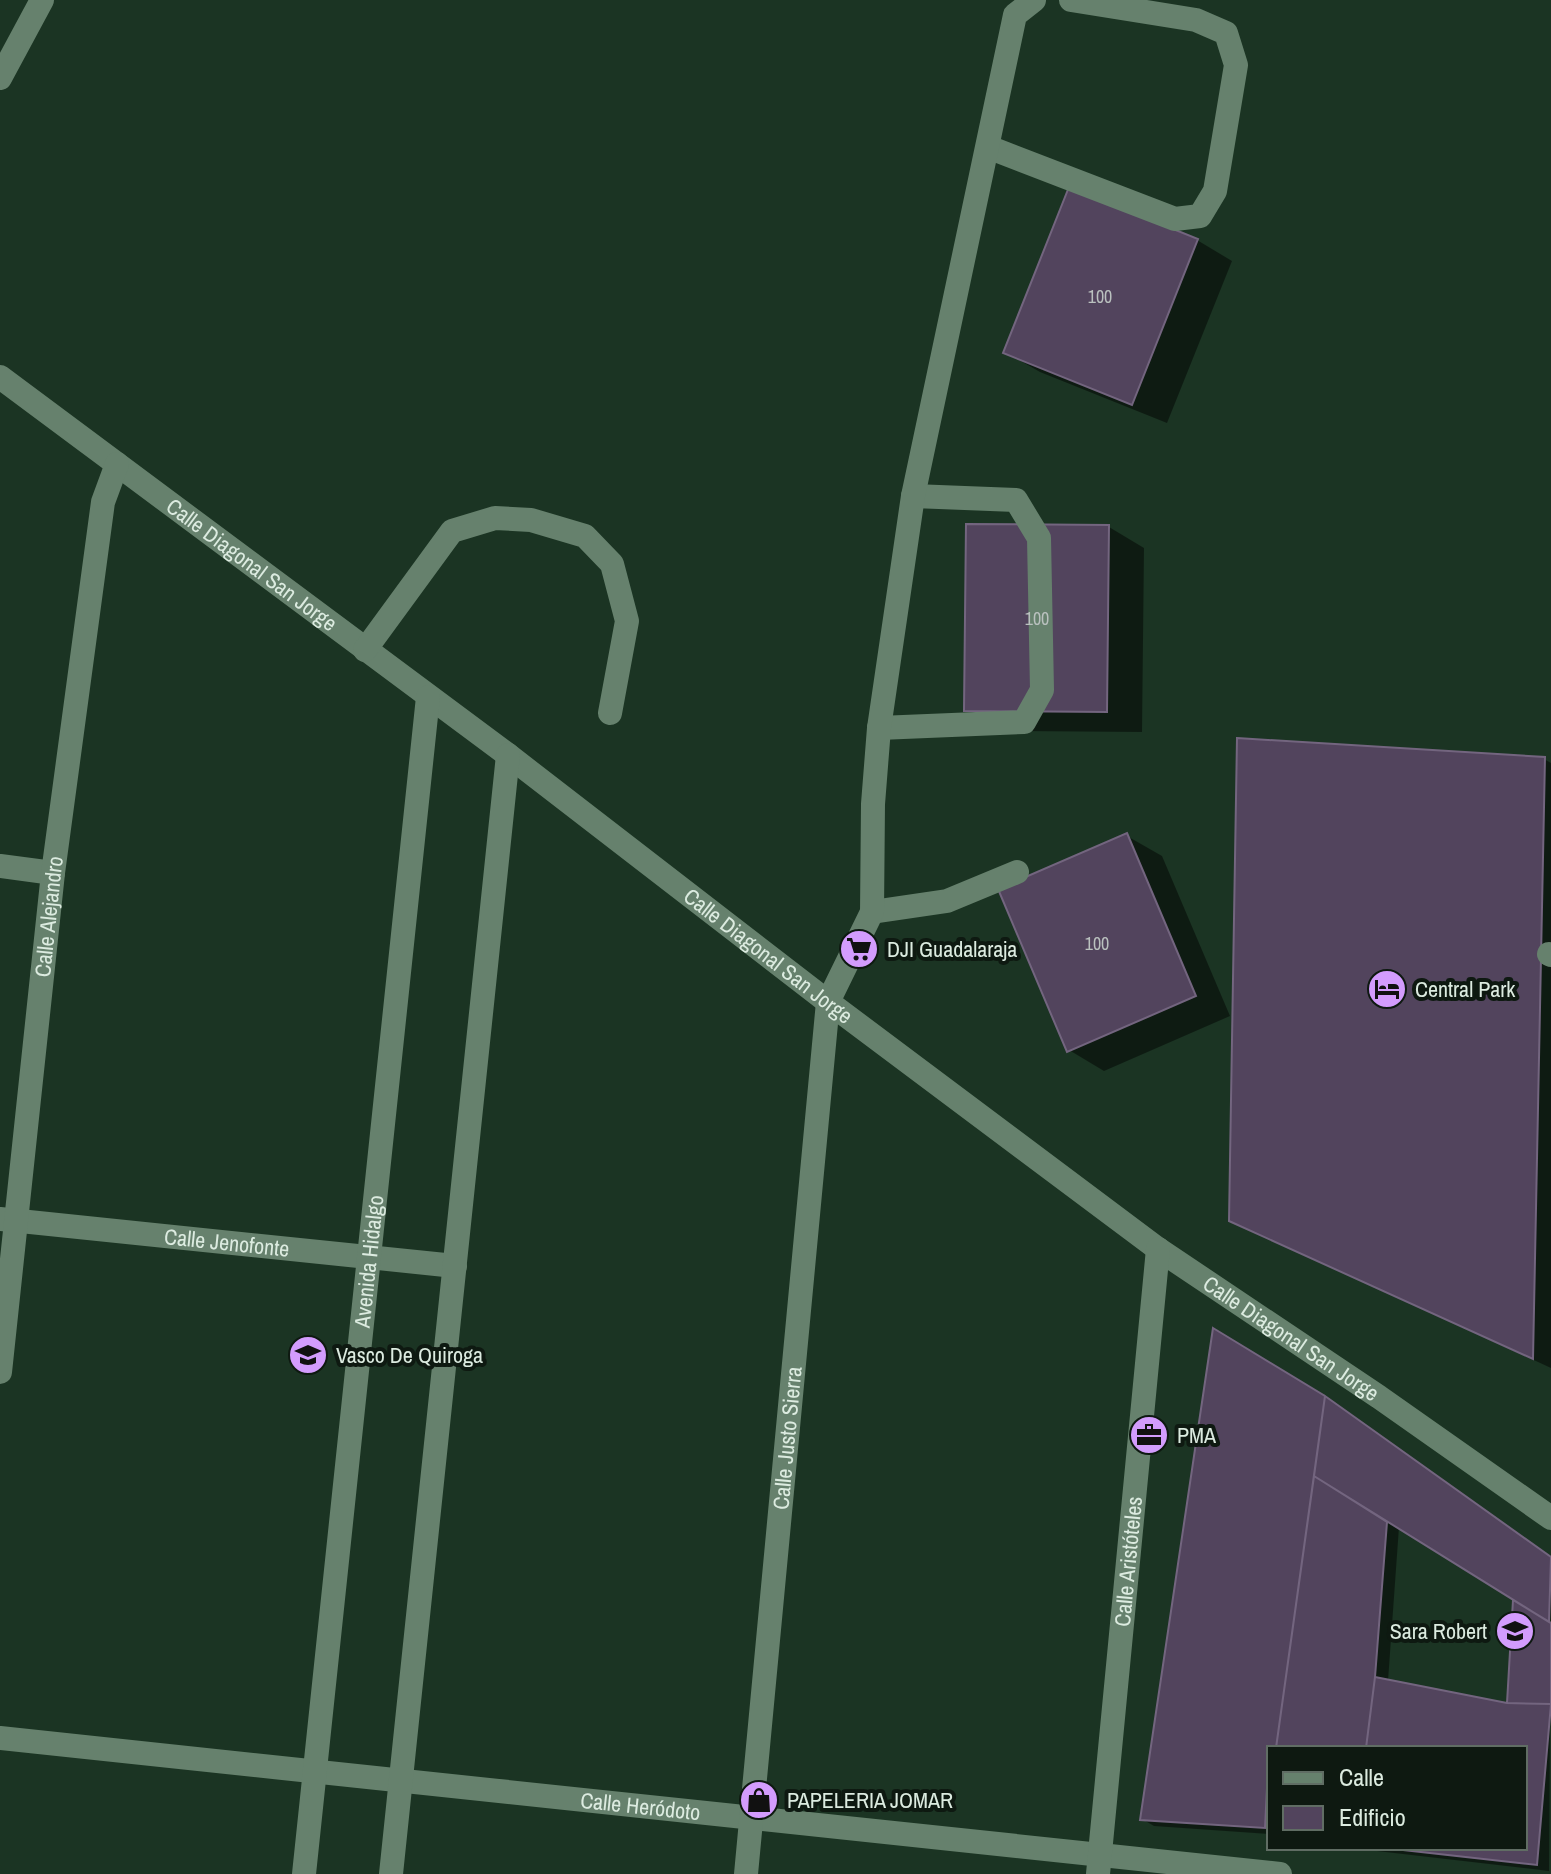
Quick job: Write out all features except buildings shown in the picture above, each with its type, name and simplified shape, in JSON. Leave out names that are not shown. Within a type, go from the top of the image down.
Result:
[{"type":"street","points":[[0,78],[42,0]]},
{"type":"street","points":[[828,1002],[872,912],[873,804],[879,728],[913,496],[1015,15],[1034,0]]},
{"type":"street","points":[[988,147],[1175,219],[1200,216],[1215,191],[1236,65],[1226,33],[1196,20],[1071,0]]},
{"type":"street","name":"Calle Diagonal San Jorge","points":[[0,377],[508,755],[828,1002],[1158,1249],[1379,1397],[1551,1518]]},
{"type":"street","name":"Calle Alejandro","points":[[0,1372],[8,1220],[103,502],[117,464]]},
{"type":"street","points":[[879,728],[1024,722],[1042,690],[1039,538],[1016,500],[913,496]]},
{"type":"street","points":[[365,650],[452,531],[495,518],[531,520],[585,536],[612,564],[627,621],[610,713]]},
{"type":"street","name":"Avenida Hidalgo","points":[[304,1874],[428,697]]},
{"type":"street","points":[[391,1874],[508,755]]},
{"type":"street","points":[[0,866],[53,873]]},
{"type":"street","points":[[872,912],[947,901],[1017,872]]},
{"type":"street","name":"Calle Justo Sierra","points":[[746,1874],[828,1002]]},
{"type":"street","name":"Calle Jenofonte","points":[[8,1220],[455,1266]]},
{"type":"street","name":"Calle Aristóteles","points":[[1099,1864],[1158,1249]]},
{"type":"street","name":"Calle Heródoto","points":[[0,1738],[751,1818],[1099,1864],[1280,1874]]},
{"type":"place","name":"DJI Guadalaraja","points":[[859,949]]},
{"type":"place","name":"Central Park","points":[[1387,989]]},
{"type":"place","name":"Vasco De Quiroga","points":[[308,1355]]},
{"type":"place","name":"PMA","points":[[1149,1435]]},
{"type":"place","name":"Sara Robert","points":[[1515,1631]]},
{"type":"place","name":"PAPELERIA JOMAR","points":[[759,1800]]}]
